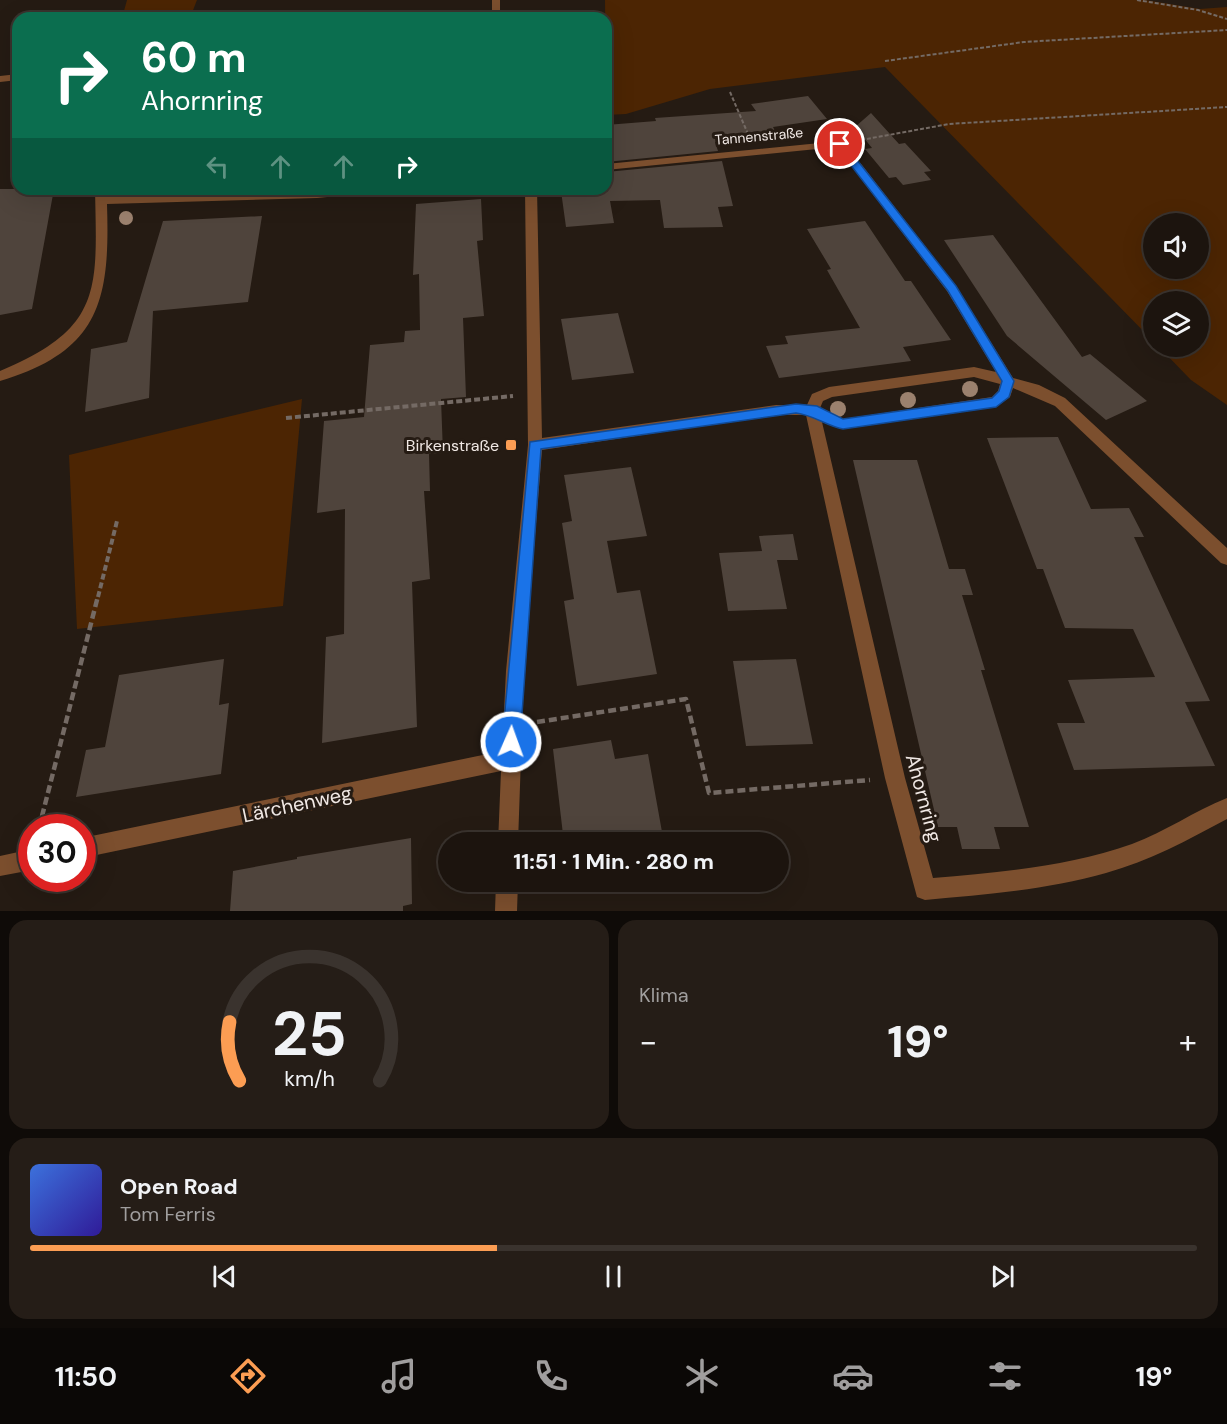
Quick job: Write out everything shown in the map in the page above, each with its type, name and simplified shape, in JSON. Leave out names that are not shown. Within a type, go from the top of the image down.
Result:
[{"type":"street","name":"Tannenstraße","points":[[612,166],[840,144]]},
{"type":"street","points":[[535,445],[776,410],[812,410],[835,423],[843,424],[996,402],[1005,393],[1008,381],[952,289],[840,144]]},
{"type":"street","points":[[0,376],[54,351],[79,332],[89,318],[95,303],[100,267],[101,195],[317,195]]},
{"type":"street","points":[[508,832],[511,726],[535,445],[532,394],[531,195]]},
{"type":"street","points":[[812,410],[817,398],[829,392],[974,372],[1034,389],[1060,402],[1227,558]]},
{"type":"street","name":"Ahornring","points":[[812,410],[895,778],[925,889],[1061,873],[1131,855],[1192,828],[1227,808]]},
{"type":"street","name":"Lärchenweg","points":[[96,845],[511,759]]},
{"type":"street","points":[[0,866],[18,862]]},
{"type":"street","points":[[506,911],[507,892]]},
{"type":"path","points":[[1137,0],[1198,10],[1227,19]]},
{"type":"path","points":[[885,61],[1024,42],[1227,30]]},
{"type":"path","points":[[730,92],[755,152]]},
{"type":"path","points":[[840,144],[949,124],[1227,107]]},
{"type":"path","points":[[286,418],[532,394]]},
{"type":"path","points":[[43,814],[117,521]]},
{"type":"path","points":[[511,726],[686,699],[709,793],[895,778]]},
{"type":"shaded area","points":[[127,0],[197,0],[192,12],[124,12]]},
{"type":"shaded area","points":[[605,0],[1145,0],[1200,9],[1227,7],[1227,405],[1191,380],[1169,357],[1209,357],[1209,291],[1143,291],[1143,331],[885,67],[710,89],[626,114],[612,115],[612,12],[605,12]]},
{"type":"shaded area","points":[[302,399],[283,606],[77,629],[69,455]]},
{"type":"building","points":[[808,96],[827,119],[773,127],[778,137],[715,142],[718,151],[612,161],[612,125],[656,121],[655,118],[756,111],[751,104]]},
{"type":"building","points":[[871,113],[899,144],[905,143],[931,171],[924,172],[931,180],[903,185],[896,177],[889,178],[865,149],[872,148],[855,127]]},
{"type":"building","points":[[722,161],[733,206],[718,207],[723,227],[664,228],[660,200],[610,201],[614,223],[566,227],[562,195],[612,195],[612,171]]},
{"type":"building","points":[[0,189],[12,189],[12,195],[53,195],[32,309],[0,315]]},
{"type":"building","points":[[481,199],[483,240],[477,241],[484,316],[463,318],[466,397],[441,399],[443,453],[429,454],[430,491],[424,491],[430,579],[412,582],[417,727],[322,743],[326,637],[344,634],[345,509],[317,513],[324,421],[364,417],[370,345],[404,342],[405,331],[420,330],[419,274],[413,275],[416,204]]},
{"type":"building","points":[[262,216],[248,302],[153,311],[149,398],[85,412],[91,349],[127,342],[163,221]]},
{"type":"building","points":[[865,221],[905,281],[911,281],[951,340],[903,347],[911,361],[779,378],[766,346],[788,344],[785,336],[860,328],[827,270],[831,269],[807,229]]},
{"type":"building","points":[[993,235],[1082,357],[1090,354],[1147,401],[1106,420],[1007,336],[944,240]]},
{"type":"building","points":[[618,313],[634,373],[572,380],[561,319]]},
{"type":"building","points":[[1058,437],[1091,509],[1129,508],[1144,537],[1134,537],[1210,701],[1185,702],[1215,766],[1074,770],[1057,723],[1085,723],[1068,680],[1155,677],[1133,629],[1065,628],[1043,569],[1037,569],[987,438]]},
{"type":"building","points":[[853,460],[917,460],[949,569],[965,569],[973,595],[962,595],[985,670],[981,670],[1029,827],[994,827],[1000,849],[962,849],[957,827],[938,827]]},
{"type":"building","points":[[631,467],[647,536],[607,541],[617,593],[640,590],[657,674],[577,686],[564,601],[574,599],[562,523],[572,521],[564,475]]},
{"type":"building","points":[[793,534],[798,560],[777,560],[787,609],[728,611],[719,553],[762,551],[759,536]]},
{"type":"building","points":[[224,659],[219,705],[229,703],[221,774],[76,797],[86,750],[105,747],[119,675]]},
{"type":"building","points":[[796,659],[813,744],[746,746],[733,661]]},
{"type":"building","points":[[611,740],[615,759],[648,754],[662,832],[563,832],[553,749]]},
{"type":"building","points":[[411,838],[412,904],[403,906],[403,911],[230,911],[233,871],[297,859],[297,857]]},
{"type":"place","name":"Birkenstraße","points":[[511,445]]},
{"type":"route","points":[[511,742],[535,445],[776,410],[812,410],[835,423],[843,424],[996,402],[1005,393],[1008,381],[966,310],[840,144]]}]
